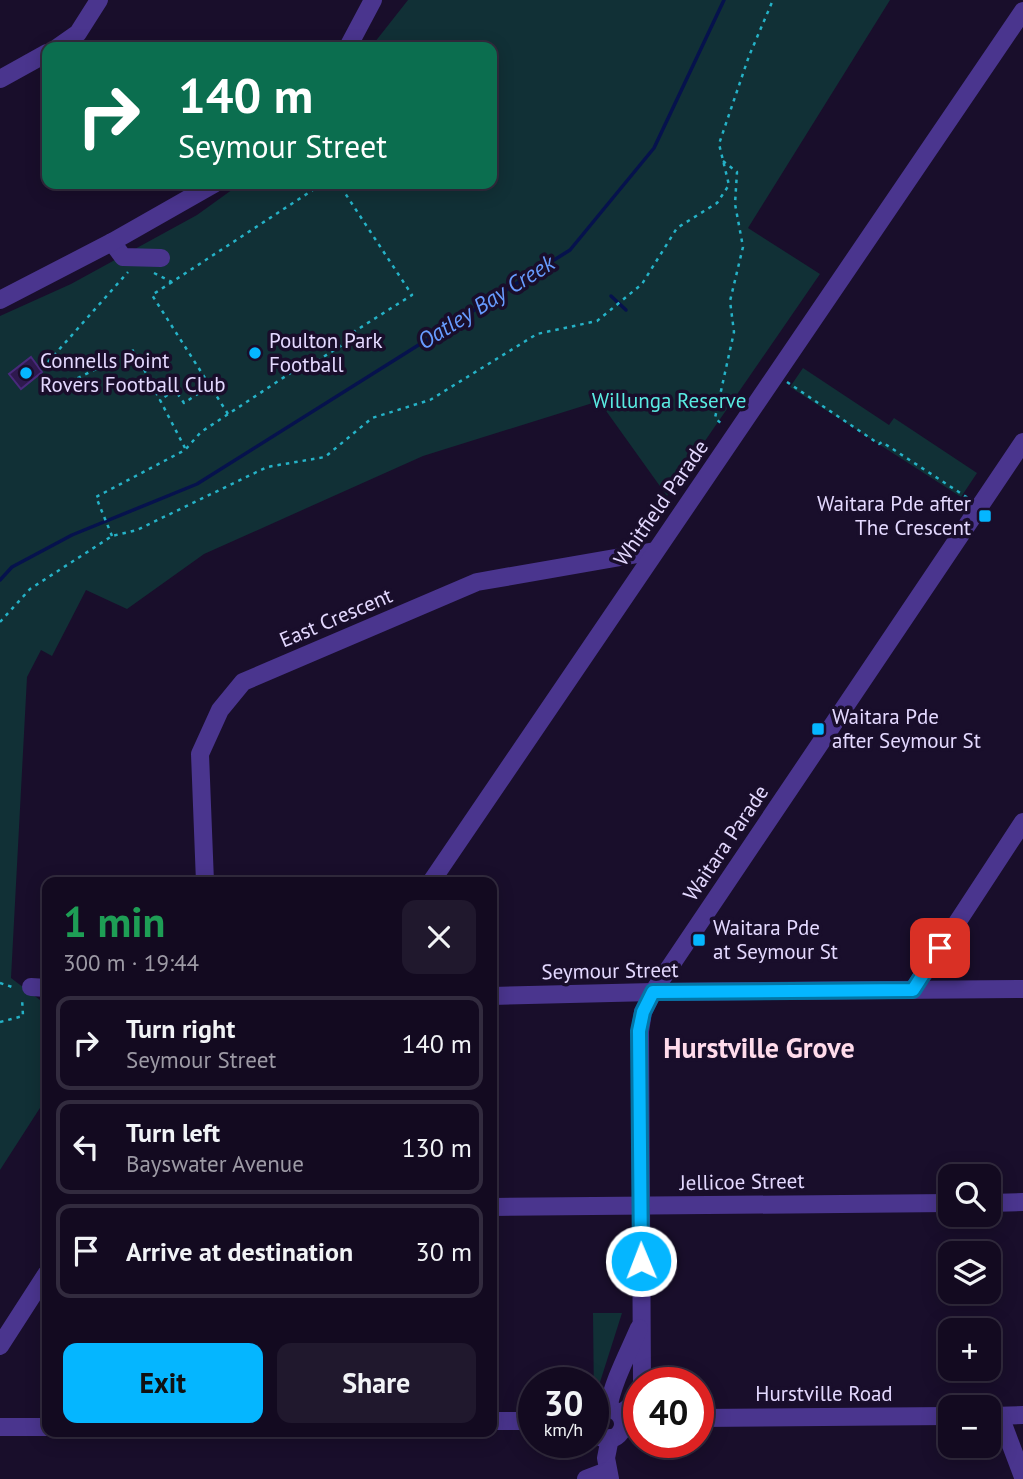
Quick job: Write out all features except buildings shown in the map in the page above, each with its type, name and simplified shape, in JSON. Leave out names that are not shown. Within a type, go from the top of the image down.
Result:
[{"type":"street","points":[[65,42],[78,33],[99,0]]},
{"type":"street","points":[[351,42],[373,0]]},
{"type":"street","name":"Whitfield Parade","points":[[434,877],[1023,11]]},
{"type":"street","points":[[0,79],[42,56]]},
{"type":"street","points":[[0,300],[112,242],[205,189]]},
{"type":"street","points":[[112,242],[123,257],[161,258]]},
{"type":"street","name":"Waitara Parade","points":[[642,1367],[639,1031],[643,1012],[653,992],[1023,442]]},
{"type":"street","name":"East Crescent","points":[[205,877],[200,754],[220,710],[243,682],[477,582],[655,551]]},
{"type":"street","points":[[913,990],[1023,821]]},
{"type":"street","name":"Seymour Street","points":[[497,996],[1023,989]]},
{"type":"street","points":[[1001,1203],[1023,1202]]},
{"type":"street","name":"Jellicoe Street","points":[[497,1207],[938,1203]]},
{"type":"street","points":[[0,1346],[42,1281]]},
{"type":"street","name":"Waitara Parade","points":[[613,1417],[610,1398],[642,1323]]},
{"type":"street","points":[[1001,1416],[1023,1415]]},
{"type":"street","name":"Hurstville Road","points":[[714,1418],[938,1416]]},
{"type":"street","points":[[586,1479],[609,1475],[606,1458],[610,1438],[622,1430],[613,1417]]},
{"type":"street","points":[[497,1421],[518,1421]]},
{"type":"street","points":[[0,1427],[42,1427]]},
{"type":"street","points":[[1001,1431],[1023,1478]]},
{"type":"path","points":[[0,622],[30,589],[112,536],[136,530],[267,467],[325,457],[372,418],[430,400],[537,334],[597,321],[612,309],[642,284],[677,228],[718,203],[729,185],[719,144],[749,56],[773,0]]},
{"type":"path","points":[[723,161],[737,172],[735,204],[743,247],[730,300],[734,332],[715,418],[724,426]]},
{"type":"path","points":[[228,414],[152,295],[314,189]]},
{"type":"path","points":[[112,536],[96,497],[185,450],[201,432],[295,370],[298,373],[347,342],[344,338],[412,295],[342,189]]},
{"type":"path","points":[[137,258],[141,266],[172,282]]},
{"type":"path","points":[[48,362],[127,274],[137,258]]},
{"type":"path","points":[[70,382],[134,350],[185,450]]},
{"type":"path","points":[[776,376],[879,444],[882,442],[980,505]]},
{"type":"path","points":[[160,400],[175,390],[184,403],[210,386]]},
{"type":"path","points":[[0,983],[21,990],[23,1017],[0,1023]]},
{"type":"green space","name":"Willunga Reserve","points":[[408,0],[890,0],[748,228],[820,274],[667,496],[599,401],[423,456],[204,554],[127,609],[86,590],[52,656],[41,650],[27,677],[11,978],[42,1000],[42,1105],[0,1170],[0,316],[71,284],[197,215],[233,189],[497,189],[497,42],[375,42]]},
{"type":"green space","points":[[803,368],[889,425],[894,418],[977,473],[961,497],[790,387]]},
{"type":"green space","points":[[593,1313],[622,1313],[605,1367],[594,1367]]},
{"type":"waterway","name":"Oatley Bay Creek","points":[[0,580],[12,567],[72,535],[197,484],[570,250],[654,148],[724,0]]},
{"type":"waterway","points":[[611,296],[626,310]]},
{"type":"place","name":"Poulton Park Football","points":[[255,353]]},
{"type":"place","name":"Connells Point Rovers Football Club","points":[[26,373]]},
{"type":"place","name":"Waitara Pde after The Crescent","points":[[985,516]]},
{"type":"place","name":"Waitara Pde after Seymour St","points":[[818,729]]},
{"type":"place","name":"Waitara Pde at Seymour St","points":[[699,940]]},
{"type":"district","name":"Hurstville Grove","points":[[759,1048]]},
{"type":"route","points":[[641,1261],[639,1031],[643,1012],[653,992],[913,990],[940,948]]}]
